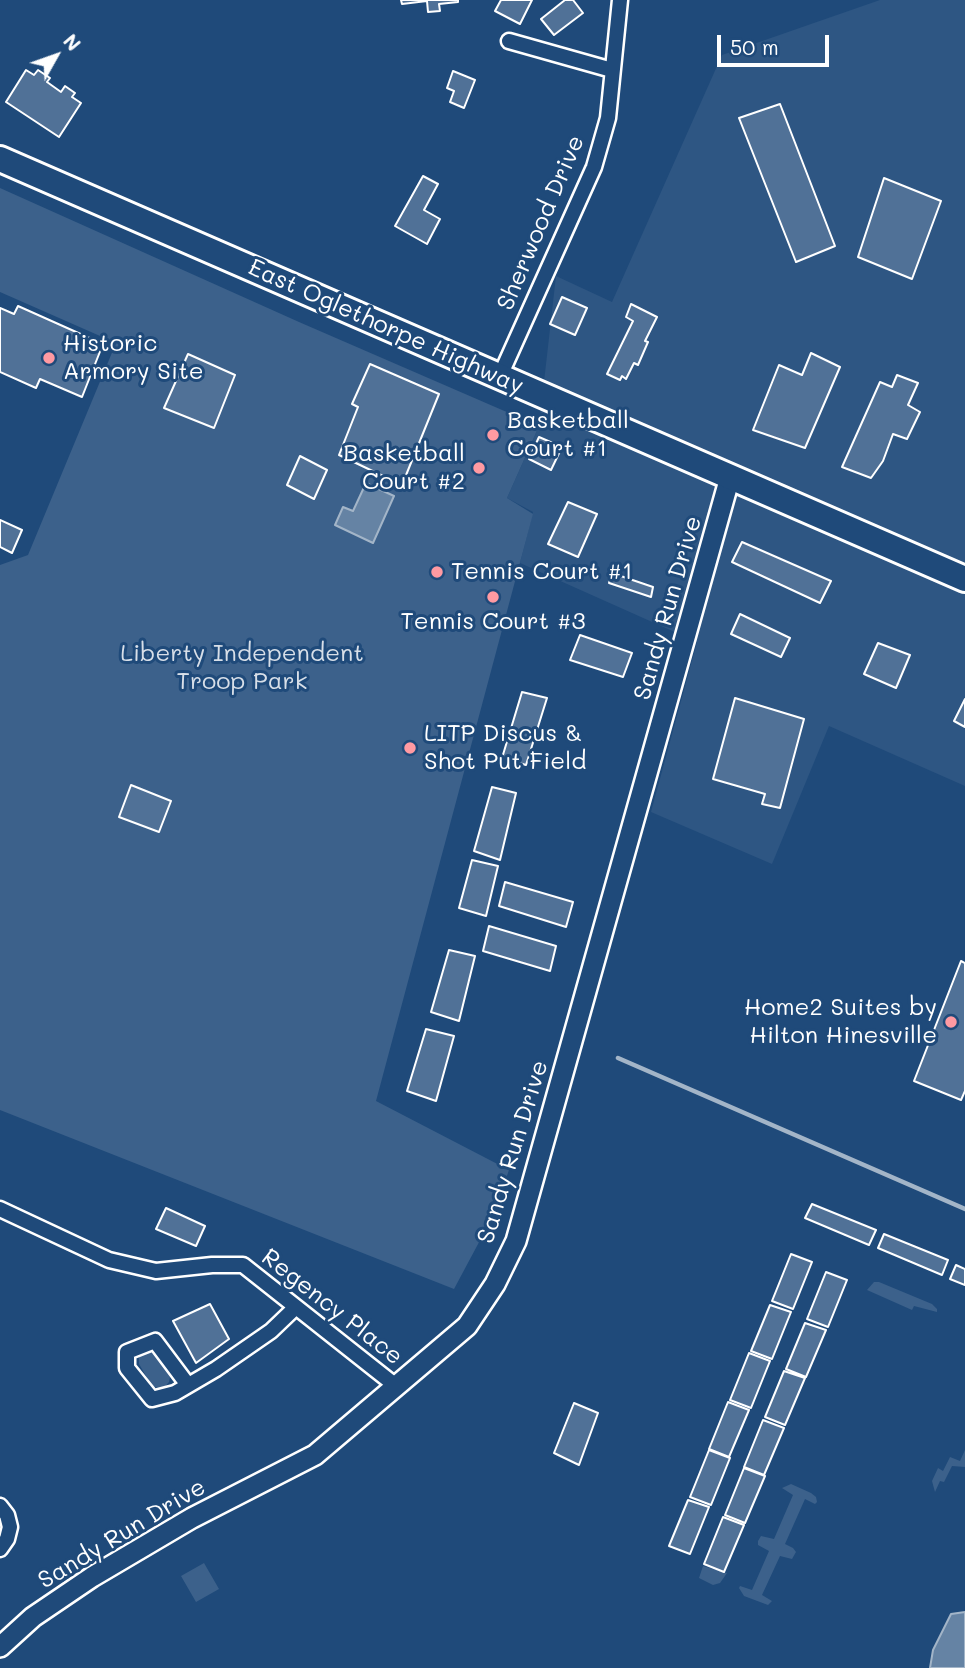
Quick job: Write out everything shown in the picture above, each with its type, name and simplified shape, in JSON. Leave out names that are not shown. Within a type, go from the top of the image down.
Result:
[{"type":"highway","name":"East Oglethorpe Highway","points":[[0,159],[965,579]]},
{"type":"street","name":"Sherwood Drive","points":[[500,376],[594,167],[608,118],[620,0]]},
{"type":"street","points":[[509,41],[612,70]]},
{"type":"street","name":"Sandy Run Drive","points":[[0,1647],[33,1616],[92,1577],[192,1518],[314,1455],[467,1326],[495,1284],[516,1241],[730,477]]},
{"type":"street","name":"Regency Place","points":[[0,1209],[109,1260],[156,1271],[212,1265],[243,1265],[396,1386]]},
{"type":"street","points":[[188,1385],[155,1341],[127,1352],[127,1368],[152,1399],[175,1393],[216,1369],[271,1331],[296,1307]]},
{"type":"street","points":[[0,1506],[7,1514],[10,1527],[0,1549]]},
{"type":"shaded area","points":[[880,0],[965,0],[965,786],[829,726],[772,864],[651,812],[697,642],[520,563],[533,512],[507,498],[539,426],[556,276],[612,302],[722,55]]},
{"type":"shaded area","points":[[366,483],[394,496],[373,543],[335,525],[343,507],[353,511]]},
{"type":"shaded area","points":[[965,1612],[965,1668],[930,1668],[933,1650],[951,1614]]},
{"type":"green space","name":"Liberty Independent Troop Park","points":[[0,188],[539,426],[507,498],[533,514],[376,1101],[509,1170],[493,1216],[454,1289],[0,1110],[0,565],[28,555],[116,343],[0,292]]},
{"type":"green space","points":[[874,1282],[932,1304],[937,1312],[914,1306],[912,1310],[867,1290]]},
{"type":"green space","points":[[149,1349],[158,1355],[170,1377],[163,1389],[152,1386],[139,1364],[139,1356]]},
{"type":"green space","points":[[965,1450],[965,1467],[952,1466],[935,1492],[932,1481],[938,1468],[943,1471],[950,1457],[960,1461]]},
{"type":"green space","points":[[791,1484],[811,1493],[817,1502],[815,1504],[805,1499],[785,1544],[796,1552],[792,1559],[780,1556],[762,1595],[772,1601],[768,1605],[744,1596],[739,1588],[740,1586],[752,1590],[769,1551],[758,1545],[758,1541],[761,1536],[774,1539],[793,1495],[782,1488]]},
{"type":"green space","points":[[204,1563],[219,1589],[196,1602],[181,1576]]},
{"type":"green space","points":[[703,1566],[727,1573],[720,1583],[713,1585],[699,1578]]},
{"type":"building","points":[[401,0],[458,2],[439,4],[440,11],[428,12],[427,1],[402,4]]},
{"type":"building","points":[[501,0],[532,0],[520,24],[495,11]]},
{"type":"building","points":[[565,0],[573,0],[583,13],[554,35],[541,19]]},
{"type":"building","points":[[26,70],[34,75],[38,70],[50,78],[47,82],[61,92],[65,86],[75,93],[72,97],[81,103],[59,137],[6,102]]},
{"type":"building","points":[[453,71],[475,80],[464,108],[450,102],[454,91],[447,88]]},
{"type":"building","points":[[780,104],[835,246],[796,262],[739,118]]},
{"type":"building","points":[[423,176],[438,184],[424,210],[440,219],[427,244],[395,226]]},
{"type":"building","points":[[884,178],[941,201],[912,279],[858,257]]},
{"type":"building","points":[[562,297],[587,308],[575,335],[550,324]]},
{"type":"building","points":[[631,304],[657,317],[645,341],[648,342],[638,365],[634,363],[626,379],[622,376],[620,380],[607,374],[633,321],[626,317]]},
{"type":"building","name":"Historic Armory Site","points":[[18,306],[103,344],[82,397],[40,379],[36,388],[0,372],[0,308],[14,314]]},
{"type":"building","points":[[811,353],[840,367],[805,448],[753,430],[779,365],[802,375]]},
{"type":"building","points":[[188,354],[235,375],[214,428],[164,408]]},
{"type":"building","points":[[370,364],[439,394],[402,485],[339,455],[358,407],[352,404]]},
{"type":"building","points":[[897,375],[918,383],[908,405],[920,412],[907,439],[893,434],[883,461],[871,478],[842,467],[880,382],[892,387]]},
{"type":"building","points":[[539,437],[562,447],[551,470],[529,459]]},
{"type":"building","points":[[300,456],[327,470],[314,499],[287,485]]},
{"type":"building","points":[[568,502],[597,514],[578,557],[548,544]]},
{"type":"building","points":[[0,520],[22,530],[12,553],[0,547]]},
{"type":"building","points":[[742,542],[831,581],[820,603],[732,562]]},
{"type":"building","points":[[612,573],[653,587],[651,597],[609,583]]},
{"type":"building","points":[[740,614],[790,638],[781,657],[731,634]]},
{"type":"building","points":[[580,635],[632,653],[623,677],[570,660]]},
{"type":"building","points":[[878,643],[910,655],[896,688],[864,674]]},
{"type":"building","points":[[522,692],[547,698],[526,765],[502,758]]},
{"type":"building","points":[[735,698],[804,719],[780,808],[762,804],[765,794],[713,779]]},
{"type":"building","points":[[965,699],[965,727],[954,721]]},
{"type":"building","points":[[131,785],[171,801],[159,832],[119,817]]},
{"type":"building","points":[[492,787],[516,793],[500,860],[474,851]]},
{"type":"building","points":[[472,860],[498,866],[486,916],[459,908]]},
{"type":"building","points":[[505,882],[573,902],[566,927],[499,906]]},
{"type":"building","points":[[489,926],[556,946],[550,971],[483,951]]},
{"type":"building","points":[[449,950],[475,956],[459,1021],[431,1012]]},
{"type":"building","name":"Home2 Suites by Hilton Hinesville","points":[[961,961],[965,963],[965,1091],[961,1100],[914,1081]]},
{"type":"building","points":[[426,1029],[454,1036],[436,1101],[407,1091]]},
{"type":"building","points":[[812,1204],[876,1230],[869,1245],[805,1218]]},
{"type":"building","points":[[166,1208],[205,1226],[196,1246],[156,1229]]},
{"type":"building","points":[[884,1234],[948,1260],[942,1275],[878,1248]]},
{"type":"building","points":[[791,1254],[812,1262],[793,1309],[772,1301]]},
{"type":"building","points":[[956,1265],[965,1269],[965,1285],[950,1279]]},
{"type":"building","points":[[826,1272],[847,1280],[828,1327],[807,1319]]},
{"type":"building","points":[[210,1304],[229,1339],[196,1363],[173,1321]]},
{"type":"building","points":[[770,1305],[791,1312],[772,1359],[751,1351]]},
{"type":"building","points":[[805,1323],[826,1330],[806,1377],[786,1369]]},
{"type":"building","points":[[749,1353],[770,1361],[751,1408],[730,1400]]},
{"type":"building","points":[[784,1371],[805,1378],[785,1425],[765,1417]]},
{"type":"building","points":[[728,1402],[749,1410],[729,1457],[709,1449]]},
{"type":"building","points":[[574,1403],[598,1413],[579,1465],[554,1453]]},
{"type":"building","points":[[763,1420],[784,1428],[764,1475],[744,1467]]},
{"type":"building","points":[[709,1450],[730,1458],[711,1505],[690,1497]]},
{"type":"building","points":[[744,1468],[765,1476],[745,1523],[725,1515]]},
{"type":"building","points":[[688,1500],[709,1507],[690,1554],[669,1546]]},
{"type":"building","points":[[723,1517],[744,1525],[724,1572],[704,1564]]},
{"type":"waterway","points":[[618,1058],[965,1209]]},
{"type":"place","name":"Historic Armory Site","points":[[49,358]]},
{"type":"place","name":"Basketball Court #1","points":[[493,435]]},
{"type":"place","name":"Basketball Court #2","points":[[479,468]]},
{"type":"place","name":"Tennis Court #1","points":[[437,572]]},
{"type":"place","name":"Tennis Court #3","points":[[493,597]]},
{"type":"place","name":"LITP Discus & Shot Put Field","points":[[410,748]]},
{"type":"place","name":"Home2 Suites by Hilton Hinesville","points":[[951,1022]]}]
